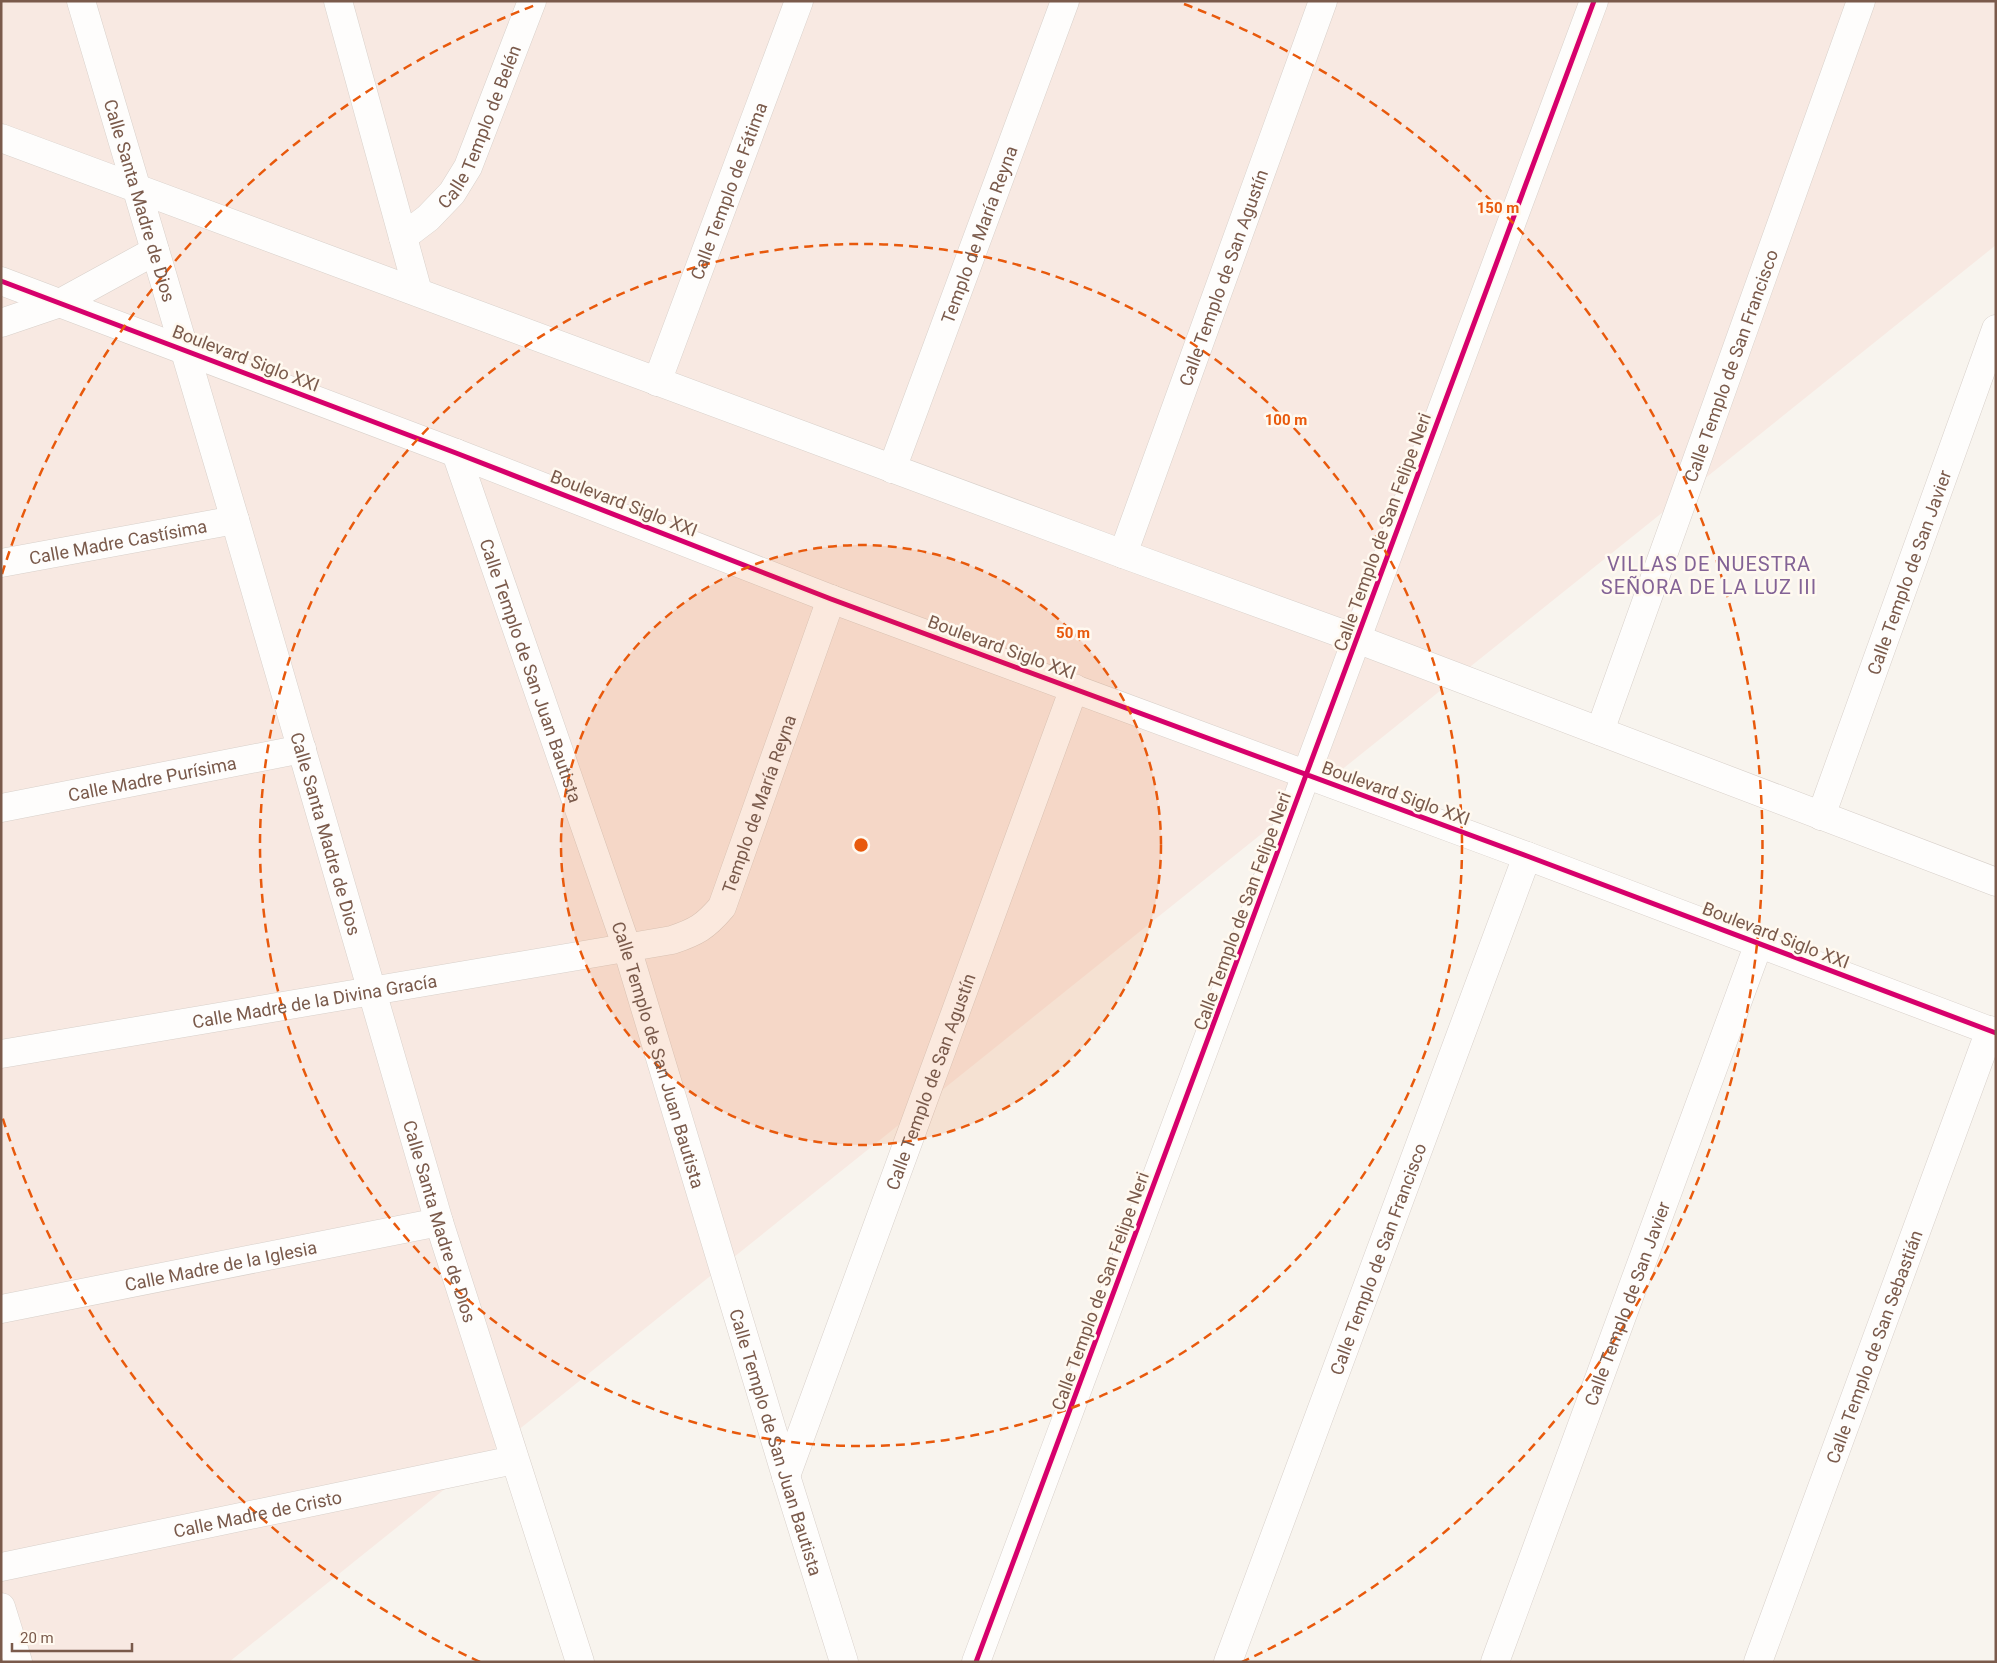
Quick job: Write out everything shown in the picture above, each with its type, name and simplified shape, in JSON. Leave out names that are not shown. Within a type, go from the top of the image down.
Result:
[{"type":"street","name":"Calle Santa Madre de Dios","points":[[81,1],[235,520],[439,1222],[580,1662]]},
{"type":"street","points":[[338,1],[418,292]]},
{"type":"street","name":"Calle Templo de Belén","points":[[403,237],[428,218],[452,193],[468,167],[532,1]]},
{"type":"street","name":"Calle Templo de Fátima","points":[[657,382],[800,1]]},
{"type":"street","name":"Templo de María Reyna","points":[[892,468],[1065,1]]},
{"type":"street","name":"Calle Templo de San Agustín","points":[[1123,554],[1323,1]]},
{"type":"street","name":"Calle Templo de San Felipe Neri","points":[[976,1662],[1594,1]]},
{"type":"street","name":"Calle Templo de San Francisco","points":[[1600,731],[1861,1]]},
{"type":"street","points":[[1,138],[657,382],[1357,639],[1996,882]]},
{"type":"street","points":[[1,323],[60,303],[156,251]]},
{"type":"street","name":"Boulevard Siglo XXI","points":[[1,281],[456,453],[831,599],[1307,774],[1993,1032]]},
{"type":"street","name":"Calle Templo de San Javier","points":[[1821,816],[1996,329]]},
{"type":"street","name":"Calle Templo de San Juan Bautista","points":[[456,453],[627,948],[844,1662]]},
{"type":"street","name":"Calle Madre Castísima","points":[[1,563],[235,520]]},
{"type":"street","name":"Templo de María Reyna","points":[[627,948],[672,940],[691,933],[708,923],[722,907],[831,599]]},
{"type":"street","name":"Calle Templo de San Agustín","points":[[786,1476],[1074,688]]},
{"type":"street","name":"Calle Madre Purísima","points":[[1,808],[302,749]]},
{"type":"street","name":"Calle Templo de San Francisco","points":[[1228,1662],[1527,856]]},
{"type":"street","name":"Calle Templo de San Javier","points":[[1495,1662],[1759,943]]},
{"type":"street","name":"Calle Madre de la Divina Gracía","points":[[1,1054],[627,948]]},
{"type":"street","name":"Calle Templo de San Sebastián","points":[[1758,1662],[1993,1032]]},
{"type":"street","name":"Calle Madre de la Iglesia","points":[[1,1309],[439,1222]]},
{"type":"street","name":"Calle Madre de Cristo","points":[[1,1567],[514,1460]]},
{"type":"street","points":[[1,1607],[18,1662]]},
{"type":"shaded area","points":[[1,1],[1996,1],[1996,245],[229,1662],[1,1662]]},
{"type":"cycle path","points":[[976,1662],[1594,1]]},
{"type":"cycle path","points":[[1,281],[456,453],[831,599],[1527,856],[1996,1033]]},
{"type":"district","name":"VILLAS DE NUESTRA SEÑORA DE LA LUZ III","points":[[1709,576]]}]
